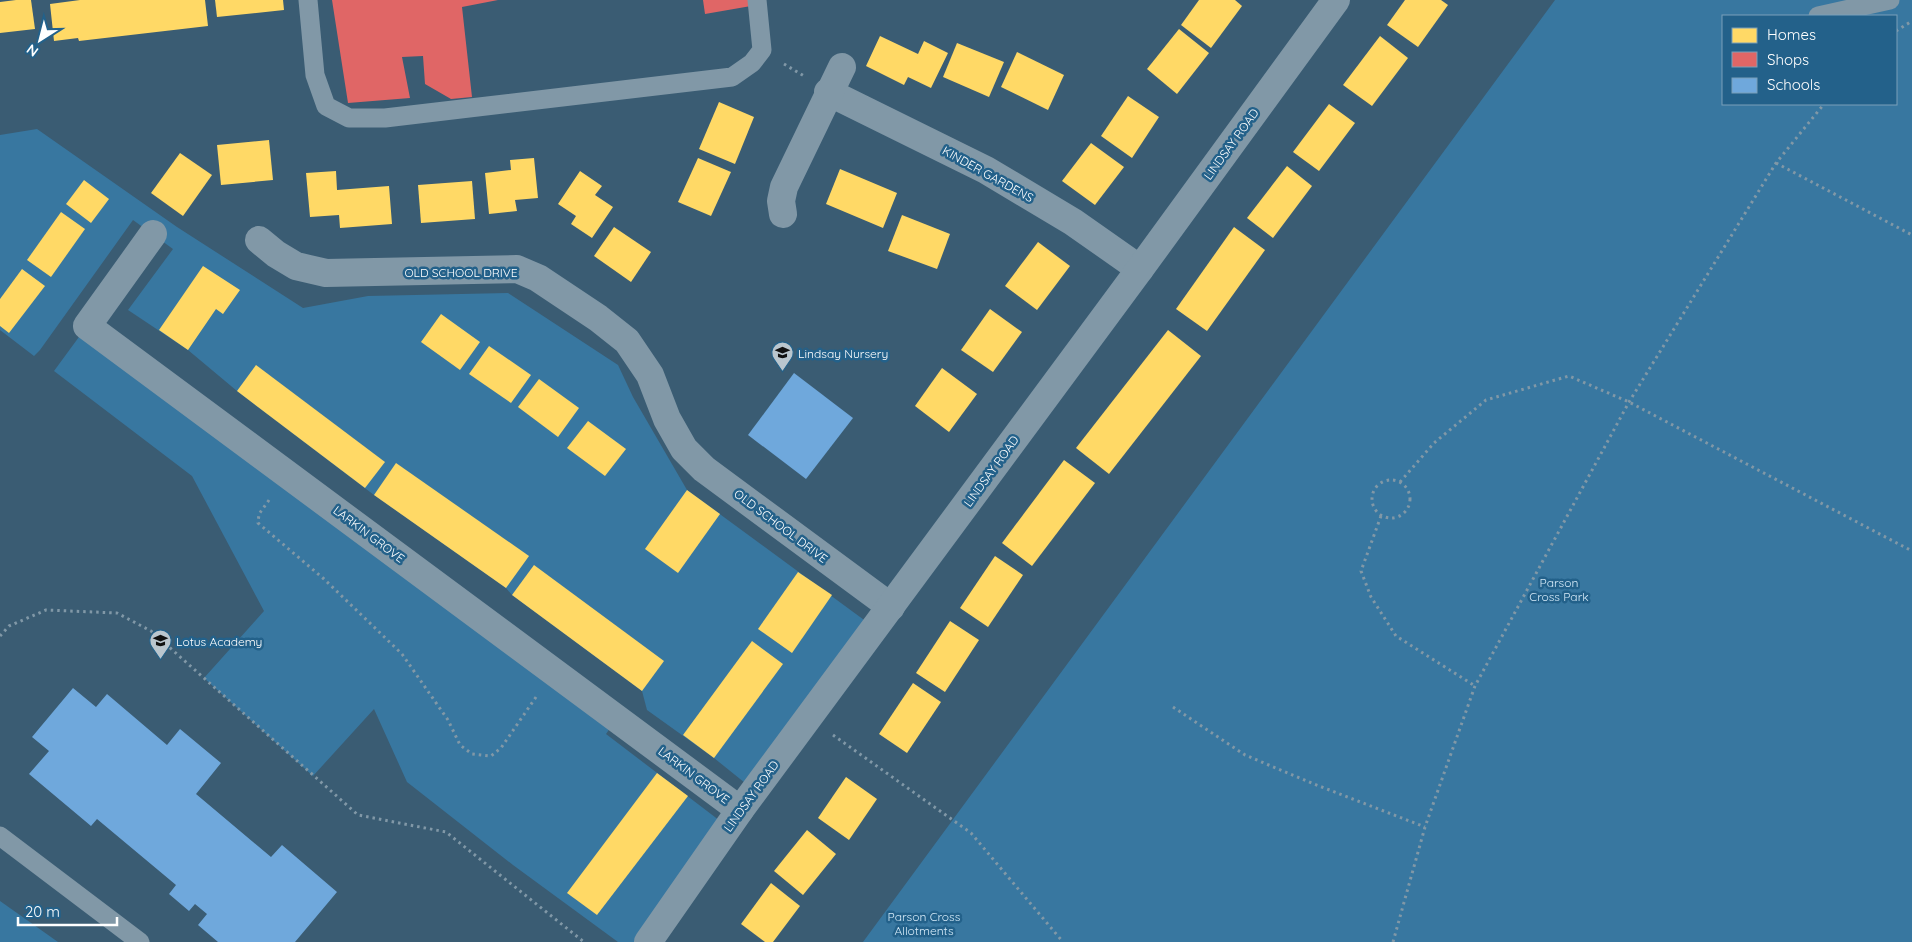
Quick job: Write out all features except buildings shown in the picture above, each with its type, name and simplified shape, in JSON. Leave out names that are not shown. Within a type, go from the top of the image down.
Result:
[{"type":"street","name":"LINDSAY ROAD","points":[[648,942],[740,810],[1140,269],[1336,0]]},
{"type":"street","points":[[783,214],[781,201],[784,187],[828,92],[842,67]]},
{"type":"street","name":"KINDER GARDENS","points":[[828,92],[986,170],[1073,222],[1140,269]]},
{"type":"street","name":"LARKIN GROVE","points":[[153,234],[88,326],[740,810]]},
{"type":"street","name":"OLD SCHOOL DRIVE","points":[[259,240],[276,254],[296,266],[326,273],[517,269],[538,278],[598,318],[627,341],[650,375],[667,419],[684,449],[704,468],[890,607]]},
{"type":"lane","points":[[308,0],[315,75],[326,106],[349,118],[385,118],[732,77],[752,63],[762,50],[757,0]]},
{"type":"lane","points":[[1822,15],[1890,0]]},
{"type":"lane","points":[[0,836],[140,942]]},
{"type":"path","points":[[1897,30],[1912,21]]},
{"type":"path","points":[[762,50],[828,92]]},
{"type":"path","points":[[1393,942],[1425,827],[1475,686],[1629,402],[1776,163],[1823,105]]},
{"type":"path","points":[[1776,163],[1912,235]]},
{"type":"path","points":[[1400,482],[1434,443],[1486,400],[1569,376],[1629,402],[1912,551]]},
{"type":"path","points":[[287,474],[259,514],[258,523],[324,579],[402,654],[448,720],[460,745],[472,754],[491,756],[501,748],[554,672]]},
{"type":"path","points":[[1393,480],[1400,482],[1409,492],[1410,503],[1400,516],[1390,519],[1381,516],[1373,509],[1371,499],[1381,482],[1393,480]]},
{"type":"path","points":[[1381,516],[1361,571],[1371,597],[1396,636],[1475,686]]},
{"type":"path","points":[[0,636],[9,626],[46,610],[117,613],[125,617],[151,631],[358,815],[446,832],[584,942]]},
{"type":"path","points":[[1174,707],[1245,755],[1425,827]]},
{"type":"path","points":[[810,716],[846,745],[970,833],[1063,942]]},
{"type":"green space","name":"Parson Cross Park","points":[[1555,0],[1912,0],[1912,942],[863,942]]},
{"type":"green space","points":[[37,129],[177,227],[303,308],[368,296],[508,293],[618,365],[633,397],[687,490],[875,628],[755,791],[714,758],[647,710],[642,691],[512,595],[506,588],[374,495],[237,391],[188,350],[128,310],[173,249],[133,220],[34,356],[0,330],[0,135]]},
{"type":"green space","points":[[87,326],[617,718],[606,734],[728,827],[648,942],[618,942],[513,865],[407,782],[374,709],[313,776],[204,678],[264,611],[192,476],[54,371]]},
{"type":"green space","points":[[0,901],[58,942],[0,942]]},
{"type":"place","name":"Lindsay Nursery","points":[[782,372]]},
{"type":"place","name":"Lotus Academy","points":[[160,660]]},
{"type":"park label","name":"Parson Cross Allotments","points":[[924,923]]}]
